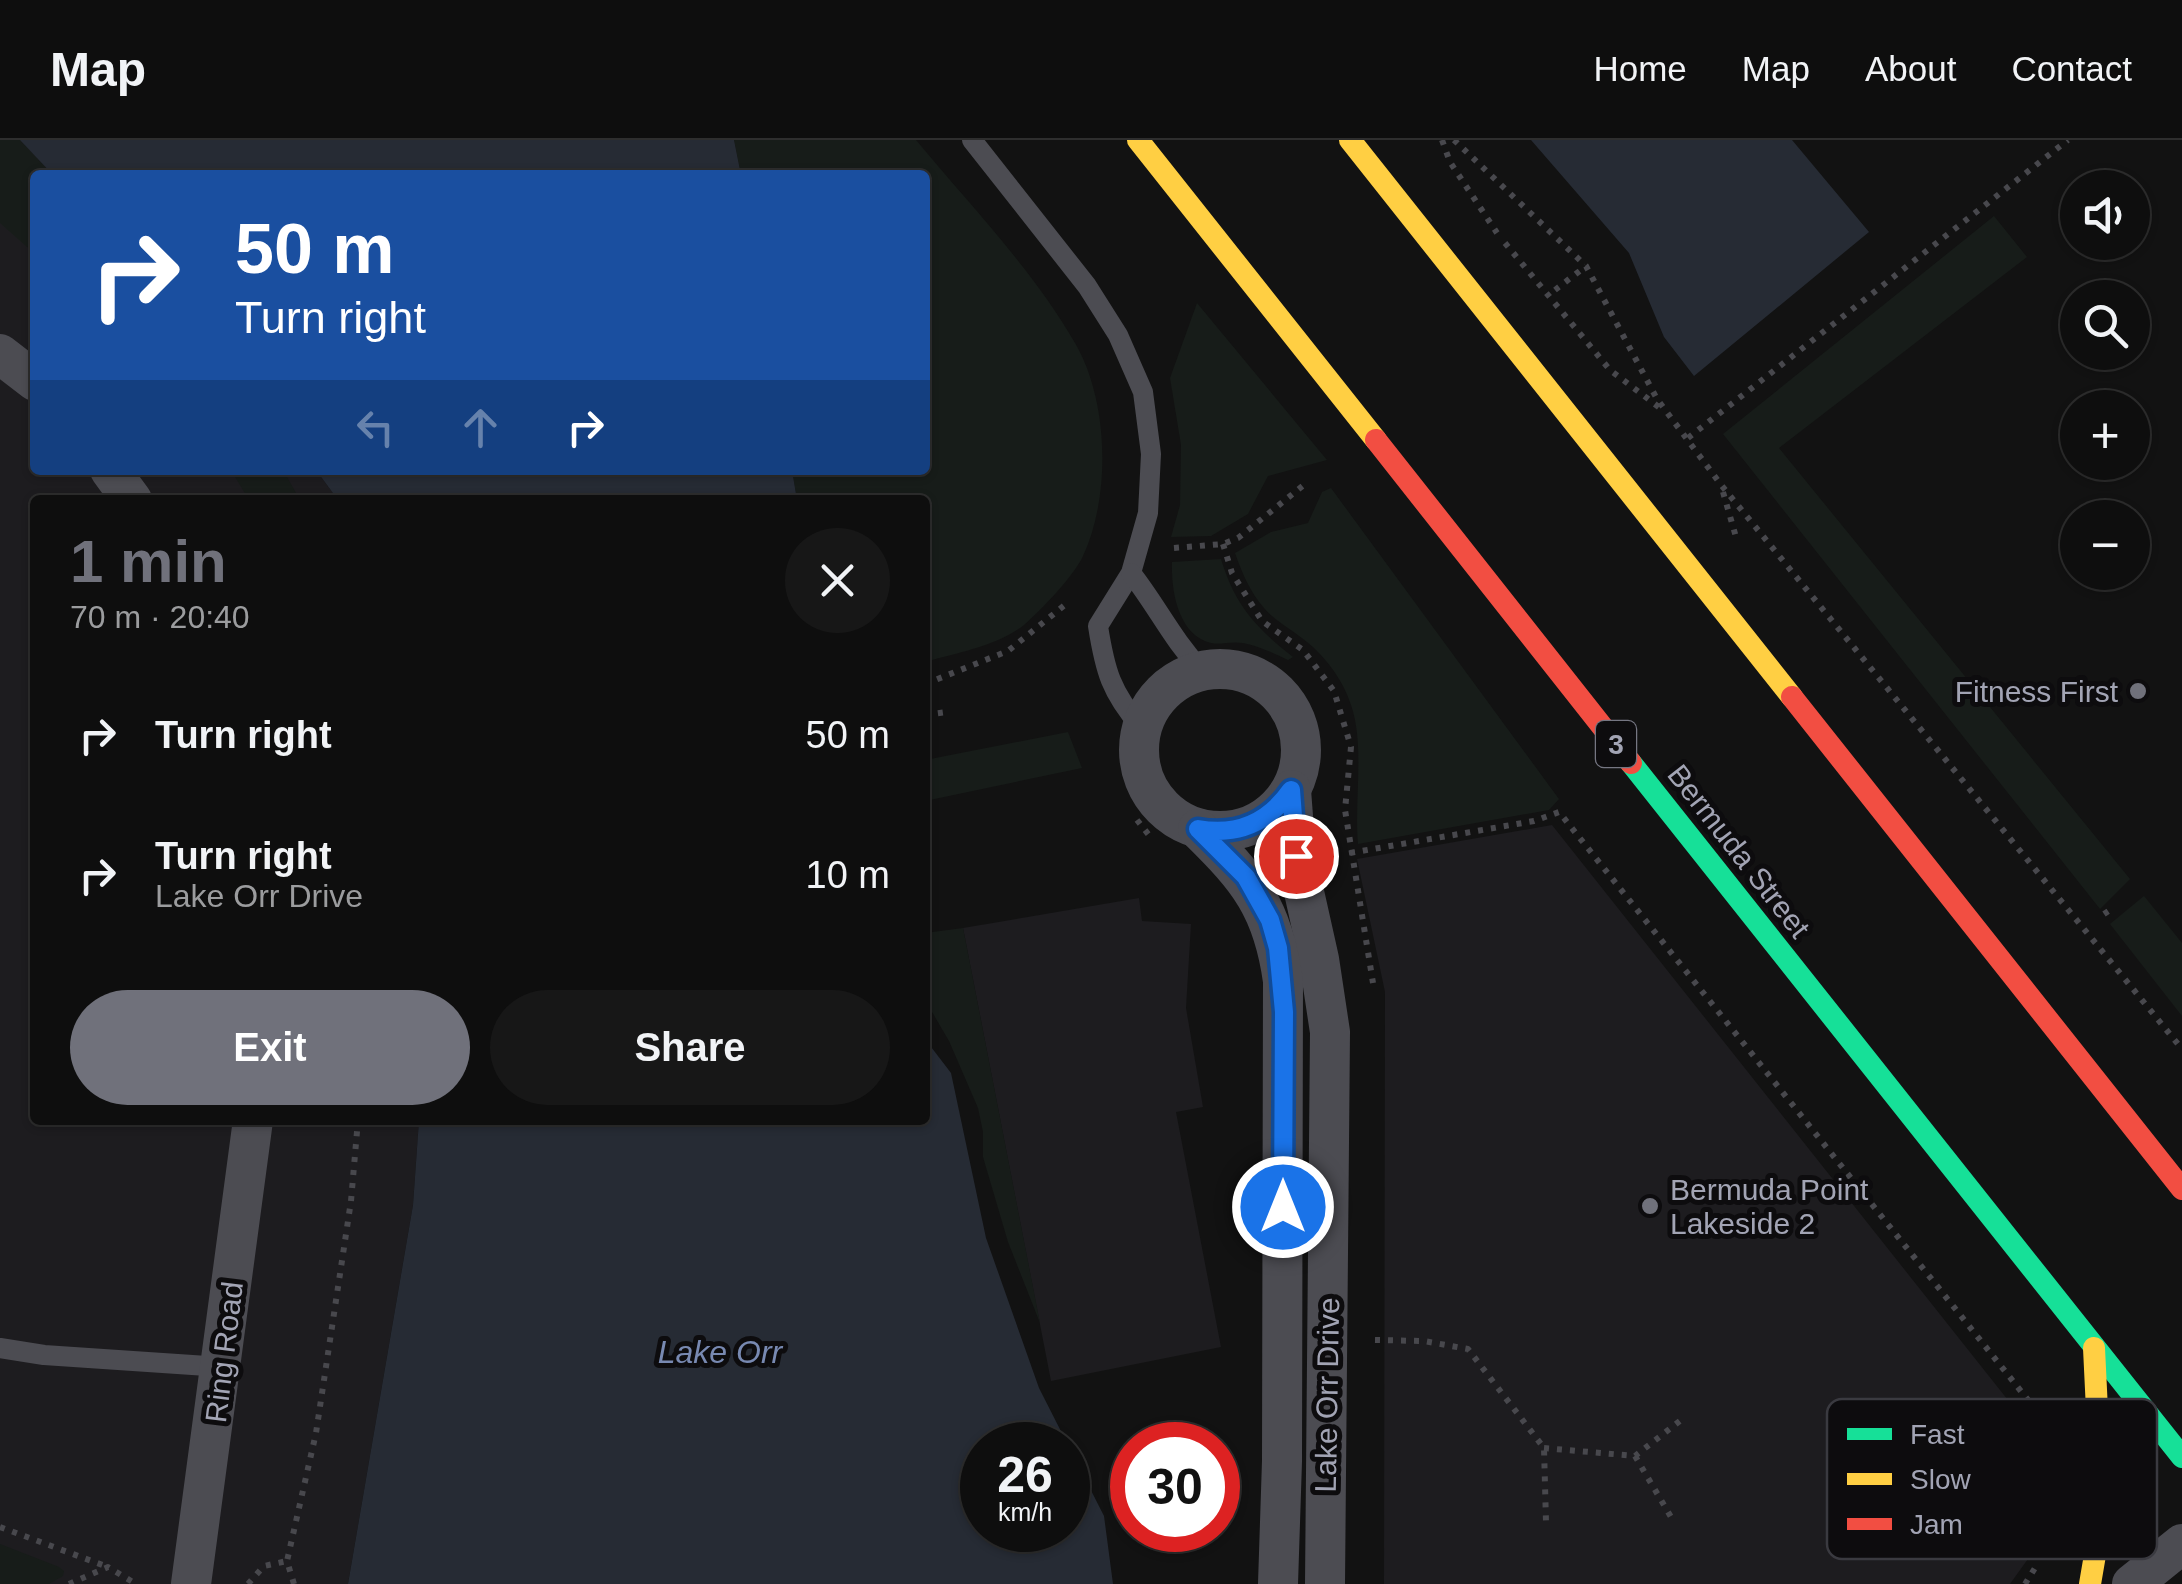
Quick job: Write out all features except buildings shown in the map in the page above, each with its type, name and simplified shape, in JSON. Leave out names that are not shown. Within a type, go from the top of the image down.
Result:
[{"type":"main road","name":"Bermuda Street","points":[[1138,140],[2135,1399]]},
{"type":"main road","points":[[1350,140],[2182,1189]]},
{"type":"main road","points":[[2094,1348],[2096,1399]]},
{"type":"main road","name":"Bermuda Street","points":[[2157,1426],[2182,1457]]},
{"type":"main road","points":[[2090,1584],[2094,1559]]},
{"type":"street","points":[[0,354],[30,377]]},
{"type":"street","points":[[1229,670],[1255,676],[1277,691],[1293,713],[1301,738],[1300,766],[1281,805],[1251,826],[1234,831],[1198,829],[1175,819],[1156,802],[1143,779],[1138,754],[1141,727],[1164,691],[1202,671],[1229,670]]},
{"type":"street","name":"Lake Orr Drive","points":[[1291,790],[1296,856],[1320,960],[1330,1032],[1325,1584]]},
{"type":"street","name":"Lake Orr Drive","points":[[1198,829],[1246,877],[1258,896],[1278,948],[1283,980],[1278,1584]]},
{"type":"street","name":"Ring Road","points":[[191,1584],[253,1125]]},
{"type":"street","points":[[2132,1584],[2182,1544]]},
{"type":"lane","points":[[972,140],[1087,286],[1118,334],[1143,392],[1151,454],[1148,514],[1130,573],[1098,626],[1110,685],[1141,727]]},
{"type":"lane","points":[[1130,573],[1153,601],[1176,642],[1202,671]]},
{"type":"lane","points":[[0,1348],[44,1355],[222,1367]]},
{"type":"path","points":[[1442,140],[1450,162],[1497,233],[1610,370],[1669,414]]},
{"type":"path","points":[[1454,140],[1586,266],[1657,398],[1755,528],[2182,1049]]},
{"type":"path","points":[[1688,438],[2068,140]]},
{"type":"path","points":[[1555,290],[1586,266]]},
{"type":"path","points":[[1222,544],[1232,573],[1262,621],[1303,650],[1334,691],[1350,747],[1345,810],[1350,853],[1534,820],[1559,812],[2028,1399]]},
{"type":"path","points":[[930,682],[1008,652],[1068,603],[1076,590]]},
{"type":"path","points":[[930,715],[946,712]]},
{"type":"path","points":[[1137,820],[1162,852]]},
{"type":"path","points":[[294,1584],[287,1561],[316,1433],[351,1201],[358,1125]]},
{"type":"path","points":[[1375,1340],[1424,1341],[1468,1349],[1544,1448],[1546,1522]]},
{"type":"path","points":[[1544,1448],[1635,1456],[1685,1416]]},
{"type":"path","points":[[1635,1456],[1672,1517]]},
{"type":"path","points":[[0,1528],[108,1567],[136,1584]]},
{"type":"path","points":[[248,1584],[264,1566],[287,1561]]},
{"type":"path","points":[[68,1584],[108,1567]]},
{"type":"shaded area","points":[[0,140],[20,140],[48,170],[30,170],[30,475],[320,475],[334,495],[30,495],[30,1125],[419,1125],[413,1205],[348,1584],[0,1584]]},
{"type":"shaded area","points":[[0,140],[20,140],[48,170],[30,170],[30,250],[0,223]]},
{"type":"shaded area","points":[[734,140],[916,140],[1021,264],[1075,343],[1095,392],[1100,420],[1102,478],[1098,506],[1079,564],[1048,602],[1013,632],[976,648],[930,661],[930,495],[796,495],[793,475],[930,475],[930,170],[740,170]]},
{"type":"shaded area","points":[[1994,216],[2027,257],[1779,448],[2130,879],[2100,909],[1723,434]]},
{"type":"shaded area","points":[[1197,303],[1327,460],[1268,476],[1248,514],[1211,536],[1171,537],[1180,505],[1181,445],[1170,378]]},
{"type":"shaded area","points":[[234,475],[286,475],[297,495],[246,495]]},
{"type":"shaded area","points":[[1331,488],[1559,799],[1549,810],[1358,844],[1357,738],[1348,696],[1321,655],[1259,602],[1235,553],[1271,532],[1308,523],[1322,492]]},
{"type":"shaded area","points":[[1221,559],[1248,614],[1293,657],[1288,660],[1243,643],[1211,643],[1184,622],[1175,598],[1172,562]]},
{"type":"shaded area","points":[[1068,732],[1082,768],[930,800],[930,759]]},
{"type":"shaded area","points":[[1552,825],[2007,1399],[1827,1399],[1827,1559],[2028,1559],[2010,1584],[1384,1584],[1385,992],[1357,859]]},
{"type":"shaded area","points":[[2144,896],[2182,943],[2182,1016],[2110,924]]},
{"type":"shaded area","points":[[1139,898],[1142,921],[1191,924],[1186,1008],[1203,1107],[1176,1112],[1221,1347],[1051,1381],[963,928]]},
{"type":"shaded area","points":[[963,928],[1040,1323],[1008,1242],[983,1157],[978,1108],[949,1041],[930,1009],[930,932]]},
{"type":"shaded area","points":[[0,1544],[59,1567],[63,1576],[49,1584],[0,1584]]},
{"type":"water","points":[[20,140],[734,140],[740,170],[48,170]]},
{"type":"water","points":[[1531,140],[1792,140],[1869,232],[1694,376],[1664,337],[1629,253]]},
{"type":"water","points":[[320,475],[793,475],[796,495],[334,495]]},
{"type":"water","name":"Lake Orr","points":[[930,1046],[951,1073],[986,1238],[1039,1388],[1056,1422],[960,1422],[960,1552],[1090,1552],[1090,1488],[1104,1516],[1113,1584],[348,1584],[413,1205],[419,1125],[930,1125]]},
{"type":"traffic: fast","points":[[1631,763],[2136,1399]]},
{"type":"traffic: fast","points":[[2157,1426],[2182,1457]]},
{"type":"traffic: slow","points":[[1138,140],[1376,440]]},
{"type":"traffic: slow","points":[[1350,140],[1792,697]]},
{"type":"traffic: slow","points":[[2094,1348],[2096,1399]]},
{"type":"traffic: slow","points":[[2090,1584],[2094,1559]]},
{"type":"traffic: jam","points":[[1376,440],[1631,763]]},
{"type":"traffic: jam","points":[[1792,697],[2182,1189]]},
{"type":"place","name":"Fitness First","points":[[2138,691]]},
{"type":"place","name":"Bermuda Point Lakeside 2","points":[[1650,1206]]},
{"type":"route","points":[[1283,1207],[1284,1012],[1278,948],[1270,920],[1246,877],[1198,829],[1234,831],[1251,826],[1281,805],[1291,790],[1296,856]]}]
